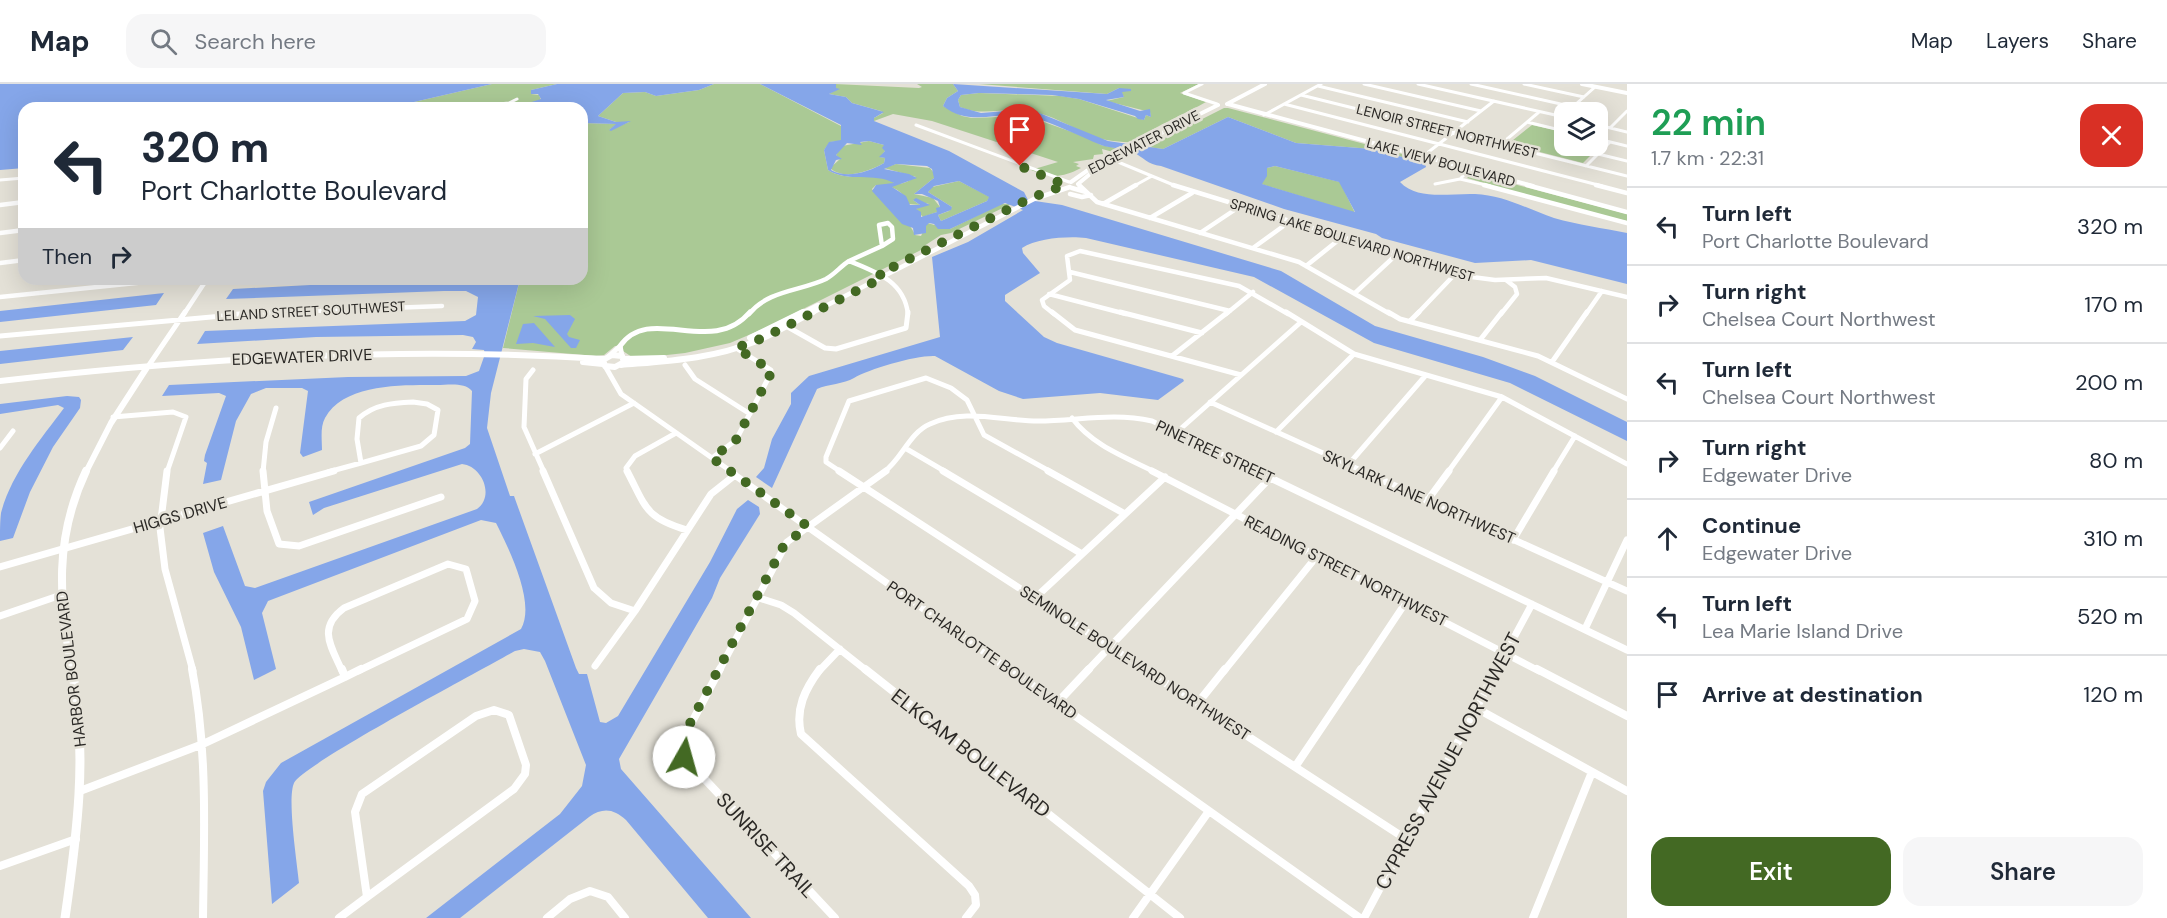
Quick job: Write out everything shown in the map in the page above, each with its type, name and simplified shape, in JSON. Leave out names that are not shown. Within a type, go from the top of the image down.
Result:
[{"type":"street","points":[[1202,84],[1185,93],[1222,104]]},
{"type":"street","name":"EDGEWATER DRIVE","points":[[1141,144],[1161,136],[1258,84]]},
{"type":"street","name":"EDGEWATER DRIVE","points":[[1078,184],[1092,172],[1174,126],[1265,84]]},
{"type":"street","points":[[1364,84],[1481,111]]},
{"type":"street","points":[[1418,84],[1554,114]]},
{"type":"street","points":[[1471,84],[1554,103]]},
{"type":"street","points":[[1524,84],[1584,97]]},
{"type":"street","points":[[1582,84],[1627,93]]},
{"type":"street","points":[[1264,115],[1320,85],[1468,122]]},
{"type":"street","points":[[1579,102],[1595,87]]},
{"type":"street","name":"LENOIR STREET NORTHWEST","points":[[1301,95],[1627,176]]},
{"type":"street","points":[[510,102],[517,99]]},
{"type":"street","points":[[1422,157],[1494,101]]},
{"type":"street","name":"LAKE VIEW BOULEVARD","points":[[1222,104],[1627,212]]},
{"type":"street","points":[[1284,104],[1627,193]]},
{"type":"street","points":[[1610,128],[1627,111]]},
{"type":"street","points":[[1500,145],[1539,112]]},
{"type":"street","points":[[1527,122],[1554,129]]},
{"type":"street","points":[[916,125],[967,142],[1090,194]]},
{"type":"street","points":[[1161,136],[1174,126]]},
{"type":"street","points":[[1610,128],[1627,132]]},
{"type":"street","points":[[1610,142],[1627,146]]},
{"type":"street","name":"EDGEWATER DRIVE","points":[[621,362],[674,357],[740,342],[876,273],[1013,208],[1069,185],[1091,168],[1127,152]]},
{"type":"street","points":[[1586,166],[1596,156]]},
{"type":"street","points":[[1606,156],[1627,161]]},
{"type":"street","name":"SPRING LAKE BOULEVARD NORTHWEST","points":[[1118,162],[1192,193],[1457,272],[1484,279],[1546,278],[1627,297]]},
{"type":"street","points":[[1460,178],[1469,170]]},
{"type":"street","points":[[1103,204],[1152,176]]},
{"type":"street","points":[[0,180],[18,178]]},
{"type":"street","points":[[1435,184],[1460,178],[1515,192],[1584,214],[1627,223]]},
{"type":"street","points":[[1069,185],[1078,184],[1090,194],[1093,200],[1103,204],[1306,266],[1410,321],[1538,356],[1625,398],[1627,391]]},
{"type":"street","points":[[1150,218],[1192,193]]},
{"type":"street","points":[[1070,194],[1082,197],[1090,194]]},
{"type":"street","points":[[0,205],[18,203]]},
{"type":"street","points":[[1200,233],[1239,207]]},
{"type":"street","points":[[1252,248],[1289,222]]},
{"type":"street","points":[[882,247],[883,239],[878,230],[880,223],[891,224],[894,238]]},
{"type":"street","points":[[0,233],[18,231]]},
{"type":"street","points":[[883,239],[894,238]]},
{"type":"street","points":[[605,361],[620,346],[625,336],[636,331],[657,329],[701,334],[728,329],[742,321],[764,300],[825,279],[849,261],[882,247],[894,238]]},
{"type":"street","points":[[1306,266],[1341,238]]},
{"type":"street","points":[[1241,375],[1075,330],[1042,303],[1049,294],[1070,280],[1067,256],[1072,252],[1085,251],[1239,286],[1253,292],[1354,354],[1502,397],[1627,464]]},
{"type":"street","points":[[1355,293],[1397,255]]},
{"type":"street","points":[[0,263],[18,261]]},
{"type":"street","points":[[786,326],[830,349],[906,328],[904,292],[895,282],[849,261]]},
{"type":"street","points":[[1070,272],[1230,311]]},
{"type":"street","points":[[1410,321],[1457,272]]},
{"type":"street","name":"EDGEWATER DRIVE","points":[[621,362],[684,360],[736,348],[786,326],[876,273]]},
{"type":"street","points":[[1480,340],[1517,294],[1515,287],[1505,280]]},
{"type":"street","points":[[0,297],[117,285]]},
{"type":"street","name":"HARBOR BOULEVARD","points":[[65,918],[77,838],[80,791],[78,697],[61,595],[63,549],[79,484],[97,444],[203,285]]},
{"type":"street","points":[[1552,362],[1602,291]]},
{"type":"street","points":[[1172,356],[1253,292]]},
{"type":"street","points":[[1049,294],[1202,333]]},
{"type":"street","name":"LELAND STREET SOUTHWEST","points":[[0,336],[181,317],[327,308],[442,306]]},
{"type":"street","points":[[1177,432],[1301,322]]},
{"type":"street","points":[[612,375],[621,362],[620,346]]},
{"type":"street","points":[[712,458],[733,444],[771,370],[736,348]]},
{"type":"street","points":[[1276,432],[1354,354]]},
{"type":"street","name":"EDGEWATER DRIVE","points":[[0,383],[147,367],[321,359],[506,355],[605,361]]},
{"type":"street","points":[[605,361],[621,362]]},
{"type":"street","points":[[605,361],[621,362]]},
{"type":"street","name":"PORT CHARLOTTE BOULEVARD","points":[[605,361],[615,388],[634,403],[1362,918]]},
{"type":"street","points":[[685,365],[695,379],[750,414]]},
{"type":"street","points":[[533,370],[526,379],[524,423],[536,454],[594,588],[611,603],[635,611]]},
{"type":"street","points":[[1348,465],[1426,375]]},
{"type":"street","name":"SEMINOLE BOULEVARD NORTHWEST","points":[[973,416],[964,398],[926,378],[849,402],[826,462],[1406,838]]},
{"type":"street","points":[[1427,501],[1502,397]]},
{"type":"street","name":"SKYLARK LANE NORTHWEST","points":[[1210,402],[1627,591]]},
{"type":"street","points":[[536,454],[634,403]]},
{"type":"street","name":"HIGGS DRIVE","points":[[0,567],[264,491],[360,463],[427,443],[434,435],[438,410],[426,404],[392,404],[367,411],[358,422],[360,463]]},
{"type":"street","points":[[276,408],[265,444],[264,491],[279,544],[291,548],[441,497]]},
{"type":"street","points":[[113,417],[173,412],[186,417],[167,469],[160,521],[165,569],[195,679],[203,744],[203,918]]},
{"type":"street","name":"PINETREE STREET","points":[[807,526],[895,464],[914,434],[927,424],[946,418],[973,416],[1028,421],[1108,414],[1130,416],[1152,421],[1177,432],[1627,650]]},
{"type":"street","points":[[973,416],[977,428],[988,438],[1125,514]]},
{"type":"street","name":"READING STREET NORTHWEST","points":[[1072,418],[1080,429],[1093,440],[1627,716]]},
{"type":"street","points":[[0,448],[13,431]]},
{"type":"street","points":[[676,433],[635,456],[626,468],[653,516],[668,525],[687,530]]},
{"type":"street","points":[[1513,540],[1575,436]]},
{"type":"street","points":[[905,448],[1082,554]]},
{"type":"street","points":[[595,666],[635,611],[711,494],[735,475]]},
{"type":"street","points":[[1035,598],[1165,477]]},
{"type":"street","points":[[1057,703],[1270,478]]},
{"type":"street","name":"SUNRISE TRAIL","points":[[807,526],[783,547],[685,733],[682,749],[689,763],[835,918]]},
{"type":"street","points":[[1585,629],[1627,540]]},
{"type":"street","points":[[1197,704],[1317,556]]},
{"type":"street","points":[[80,791],[203,744],[345,677],[467,619],[476,608],[477,602],[466,569],[455,564],[440,566],[336,613],[330,618],[326,631],[345,677]]},
{"type":"street","points":[[0,616],[61,595]]},
{"type":"street","name":"ELKCAM BOULEVARD","points":[[756,597],[788,609],[1180,918]]},
{"type":"street","points":[[1295,767],[1406,602]]},
{"type":"street","name":"CYPRESS AVENUE NORTHWEST","points":[[1362,918],[1532,604]]},
{"type":"street","points":[[840,649],[825,661],[813,679],[797,719],[801,734],[969,886],[975,895],[976,905],[966,918]]},
{"type":"street","points":[[1476,708],[1627,791]]},
{"type":"street","points":[[339,918],[367,898],[521,782],[526,765],[509,715],[494,710],[476,716],[362,794],[355,812],[367,898]]},
{"type":"street","points":[[1533,918],[1592,772]]},
{"type":"street","points":[[1132,918],[1209,811]]},
{"type":"street","points":[[0,866],[77,838]]},
{"type":"street","points":[[547,918],[570,899],[590,891],[608,897],[625,918]]},
{"type":"green space","points":[[492,84],[557,84],[531,90],[531,94],[539,95],[541,100],[533,102],[414,102]]},
{"type":"green space","points":[[714,84],[760,84],[841,126],[841,141],[830,142],[824,150],[828,170],[835,174],[879,177],[898,184],[916,177],[884,168],[896,164],[930,168],[934,173],[934,178],[914,194],[933,198],[940,207],[937,212],[923,217],[915,209],[929,204],[913,200],[920,205],[908,204],[899,191],[891,187],[876,185],[872,189],[907,222],[915,235],[921,236],[927,223],[950,229],[1001,204],[1011,204],[951,233],[941,235],[924,246],[925,248],[765,328],[730,343],[685,353],[632,357],[623,351],[623,346],[615,346],[604,355],[596,356],[503,348],[519,285],[588,285],[588,123],[617,124],[609,130],[629,122],[616,122],[598,116],[623,93],[645,92],[656,96],[699,90]]},
{"type":"green space","points":[[835,84],[919,88],[922,87],[917,84],[953,84],[958,91],[947,98],[943,106],[962,116],[972,118],[1027,116],[1089,138],[1101,145],[1121,149],[1113,152],[1102,149],[1103,154],[1094,155],[1093,159],[1073,162],[1079,164],[1076,166],[1081,168],[1068,174],[1056,176],[1045,174],[1031,170],[1058,162],[932,121],[893,114],[874,121],[874,118],[883,113],[881,111],[852,103],[846,97],[829,94],[836,90]]},
{"type":"green space","points":[[979,84],[1199,84],[1180,93],[1206,102],[1155,128],[1134,143],[1098,138],[1037,113],[1019,110],[986,112],[969,110],[960,107],[958,100],[961,95],[979,93],[1060,96],[1079,99],[1144,120],[1146,115],[1151,117],[1150,112],[1106,101],[1124,97],[1119,88],[1107,94]]},
{"type":"green space","points":[[1224,108],[1429,161],[1425,163],[1372,149],[1296,143],[1228,117],[1163,149],[1147,147]]},
{"type":"green space","points":[[1532,125],[1554,130],[1554,156],[1508,144]]},
{"type":"green space","points":[[869,141],[884,145],[885,151],[880,157],[885,158],[884,163],[864,172],[850,174],[842,174],[830,168],[840,159],[836,155],[842,146]]},
{"type":"green space","points":[[1555,156],[1590,156],[1583,163]]},
{"type":"green space","points":[[1275,166],[1340,182],[1355,213],[1261,184],[1267,168]]},
{"type":"green space","points":[[1472,173],[1627,214],[1627,221],[1581,211],[1467,178]]},
{"type":"green space","points":[[959,181],[990,197],[987,201],[941,221],[938,215],[949,211],[952,207],[928,192],[932,187]]},
{"type":"water","points":[[0,84],[492,84],[414,102],[18,102],[18,168],[0,170]]},
{"type":"water","points":[[557,84],[714,84],[699,90],[656,96],[645,92],[623,93],[598,116],[616,122],[631,121],[611,131],[609,130],[616,124],[588,123],[588,102],[532,102],[541,99],[538,94],[531,94],[531,90]]},
{"type":"water","points":[[760,84],[836,84],[836,88],[840,89],[829,94],[846,97],[852,103],[884,112],[874,118],[874,121],[949,151],[1024,192],[1028,200],[1062,205],[1281,271],[1375,326],[1483,357],[1535,376],[1627,422],[1627,441],[1510,383],[1374,343],[1254,277],[1086,238],[1071,237],[1044,240],[1022,248],[1023,253],[1040,273],[1005,295],[1005,301],[1044,337],[1057,343],[1184,381],[1158,400],[1100,393],[1023,399],[999,391],[935,356],[893,363],[846,382],[817,389],[772,488],[756,477],[764,468],[772,439],[791,404],[791,393],[809,376],[940,337],[932,257],[968,242],[1023,210],[1005,203],[950,229],[938,229],[934,224],[929,223],[926,226],[926,233],[914,235],[913,228],[902,224],[872,191],[876,185],[894,183],[878,178],[844,176],[828,170],[824,150],[829,142],[841,140],[841,125]],"holes":[[[869,141],[884,145],[882,148],[885,151],[879,157],[885,158],[884,163],[872,169],[851,174],[831,170],[836,160],[842,159],[836,155],[847,143],[862,145],[860,142]],[[896,164],[927,166],[932,169],[934,178],[914,194],[922,194],[938,201],[940,207],[936,208],[937,212],[921,217],[921,212],[916,209],[930,205],[916,198],[913,200],[920,205],[910,205],[906,196],[892,187],[917,178],[884,169]],[[959,181],[989,197],[987,201],[941,221],[938,215],[951,210],[952,207],[928,192],[934,186]]]},
{"type":"water","points":[[953,84],[1107,94],[1119,88],[1131,89],[1131,91],[1122,92],[1124,97],[1106,100],[1140,111],[1150,109],[1151,117],[1146,115],[1144,120],[1138,119],[1135,116],[1079,99],[1052,95],[979,93],[961,95],[958,100],[960,107],[981,113],[1018,110],[1037,112],[1108,141],[1163,149],[1228,117],[1296,143],[1372,149],[1425,163],[1426,167],[1400,182],[1407,188],[1425,194],[1475,194],[1496,197],[1554,218],[1627,233],[1627,284],[1531,260],[1475,263],[1382,238],[1376,234],[1284,209],[1153,164],[1129,150],[1101,145],[1056,125],[1028,116],[964,116],[943,106],[947,98],[958,91]],"holes":[[[1275,166],[1339,182],[1355,212],[1262,184],[1267,176],[1267,168]]]},
{"type":"water","points":[[309,285],[518,285],[491,393],[487,428],[510,496],[514,496],[576,668],[579,674],[587,674],[600,722],[606,723],[618,716],[710,562],[737,509],[748,500],[759,507],[760,514],[720,578],[712,598],[619,759],[621,769],[751,918],[708,918],[626,820],[617,813],[604,811],[589,817],[460,918],[426,918],[560,814],[582,786],[586,765],[545,661],[540,652],[524,649],[515,651],[396,717],[328,757],[294,783],[292,816],[299,883],[272,904],[263,791],[266,782],[281,763],[521,629],[525,618],[525,605],[514,561],[496,523],[481,520],[268,601],[262,613],[276,669],[254,680],[241,627],[214,572],[203,533],[223,526],[245,586],[255,588],[477,509],[485,497],[484,482],[475,470],[462,464],[324,508],[313,515],[309,502],[465,448],[470,444],[472,391],[461,385],[408,385],[360,392],[346,398],[325,418],[322,450],[303,457],[300,453],[308,391],[302,388],[266,388],[251,394],[236,421],[221,480],[203,484],[207,463],[204,461],[205,455],[226,396],[219,393],[162,396],[169,385],[348,377],[466,376],[479,371],[485,354],[484,350],[472,349],[476,342],[473,337],[463,335],[316,337],[197,344],[205,331],[465,321],[476,315],[478,297],[466,291],[444,291],[226,299],[233,289]]},
{"type":"water","points":[[164,293],[156,305],[0,322],[0,311]]},
{"type":"water","points":[[570,315],[575,319],[567,334],[569,337],[580,340],[576,348],[571,348],[545,319],[533,316]]},
{"type":"water","points":[[534,323],[555,347],[533,343],[516,344],[523,324]]},
{"type":"water","points":[[133,337],[123,350],[0,364],[0,351]]},
{"type":"water","points":[[67,396],[79,397],[80,408],[53,447],[30,492],[13,538],[0,541],[1,513],[12,484],[64,408],[58,405],[0,414],[0,404]]},
{"type":"route","points":[[684,757],[682,741],[685,733],[783,547],[807,526],[712,458],[730,447],[736,440],[771,373],[771,370],[736,348],[763,338],[884,277],[879,274],[1031,198],[1065,185],[1020,166]]}]
